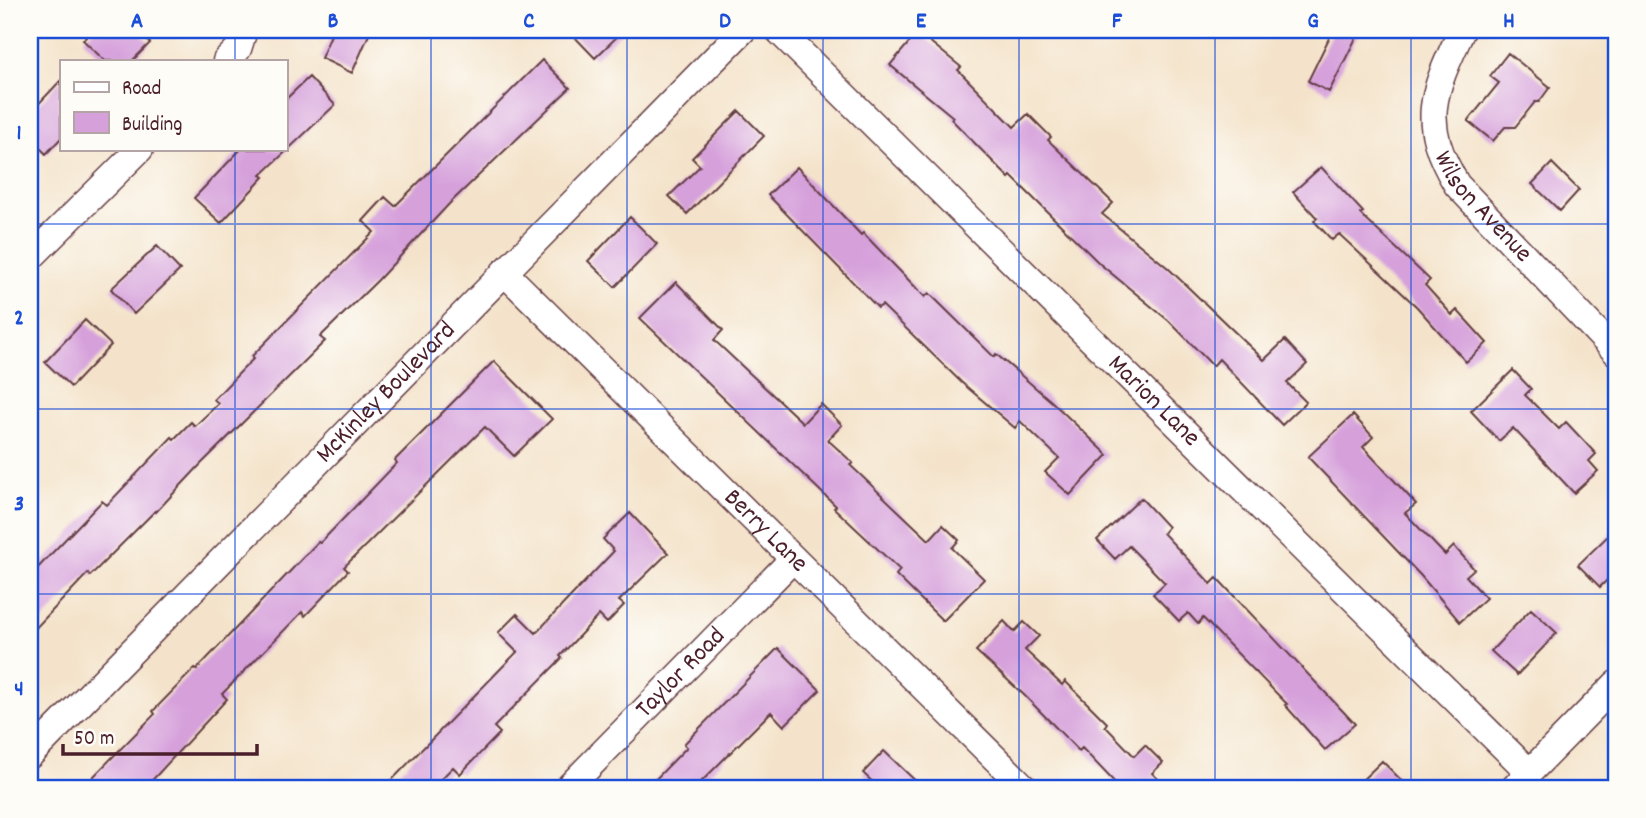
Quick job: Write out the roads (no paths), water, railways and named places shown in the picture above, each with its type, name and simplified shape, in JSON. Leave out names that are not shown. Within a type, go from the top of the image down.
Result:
[{"type":"street","points":[[227,60],[238,49],[244,30]]},
{"type":"street","name":"McKinley Boulevard","points":[[30,755],[743,30]]},
{"type":"street","name":"Marion Lane","points":[[778,30],[1521,780]]},
{"type":"street","name":"Wilson Avenue","points":[[1462,30],[1438,82],[1433,111],[1434,134],[1443,162],[1457,185],[1616,352]]},
{"type":"street","points":[[30,258],[139,150]]},
{"type":"street","name":"Berry Lane","points":[[504,272],[1025,788]]},
{"type":"street","name":"Taylor Road","points":[[568,788],[793,559]]},
{"type":"street","points":[[1521,780],[1616,684]]}]
